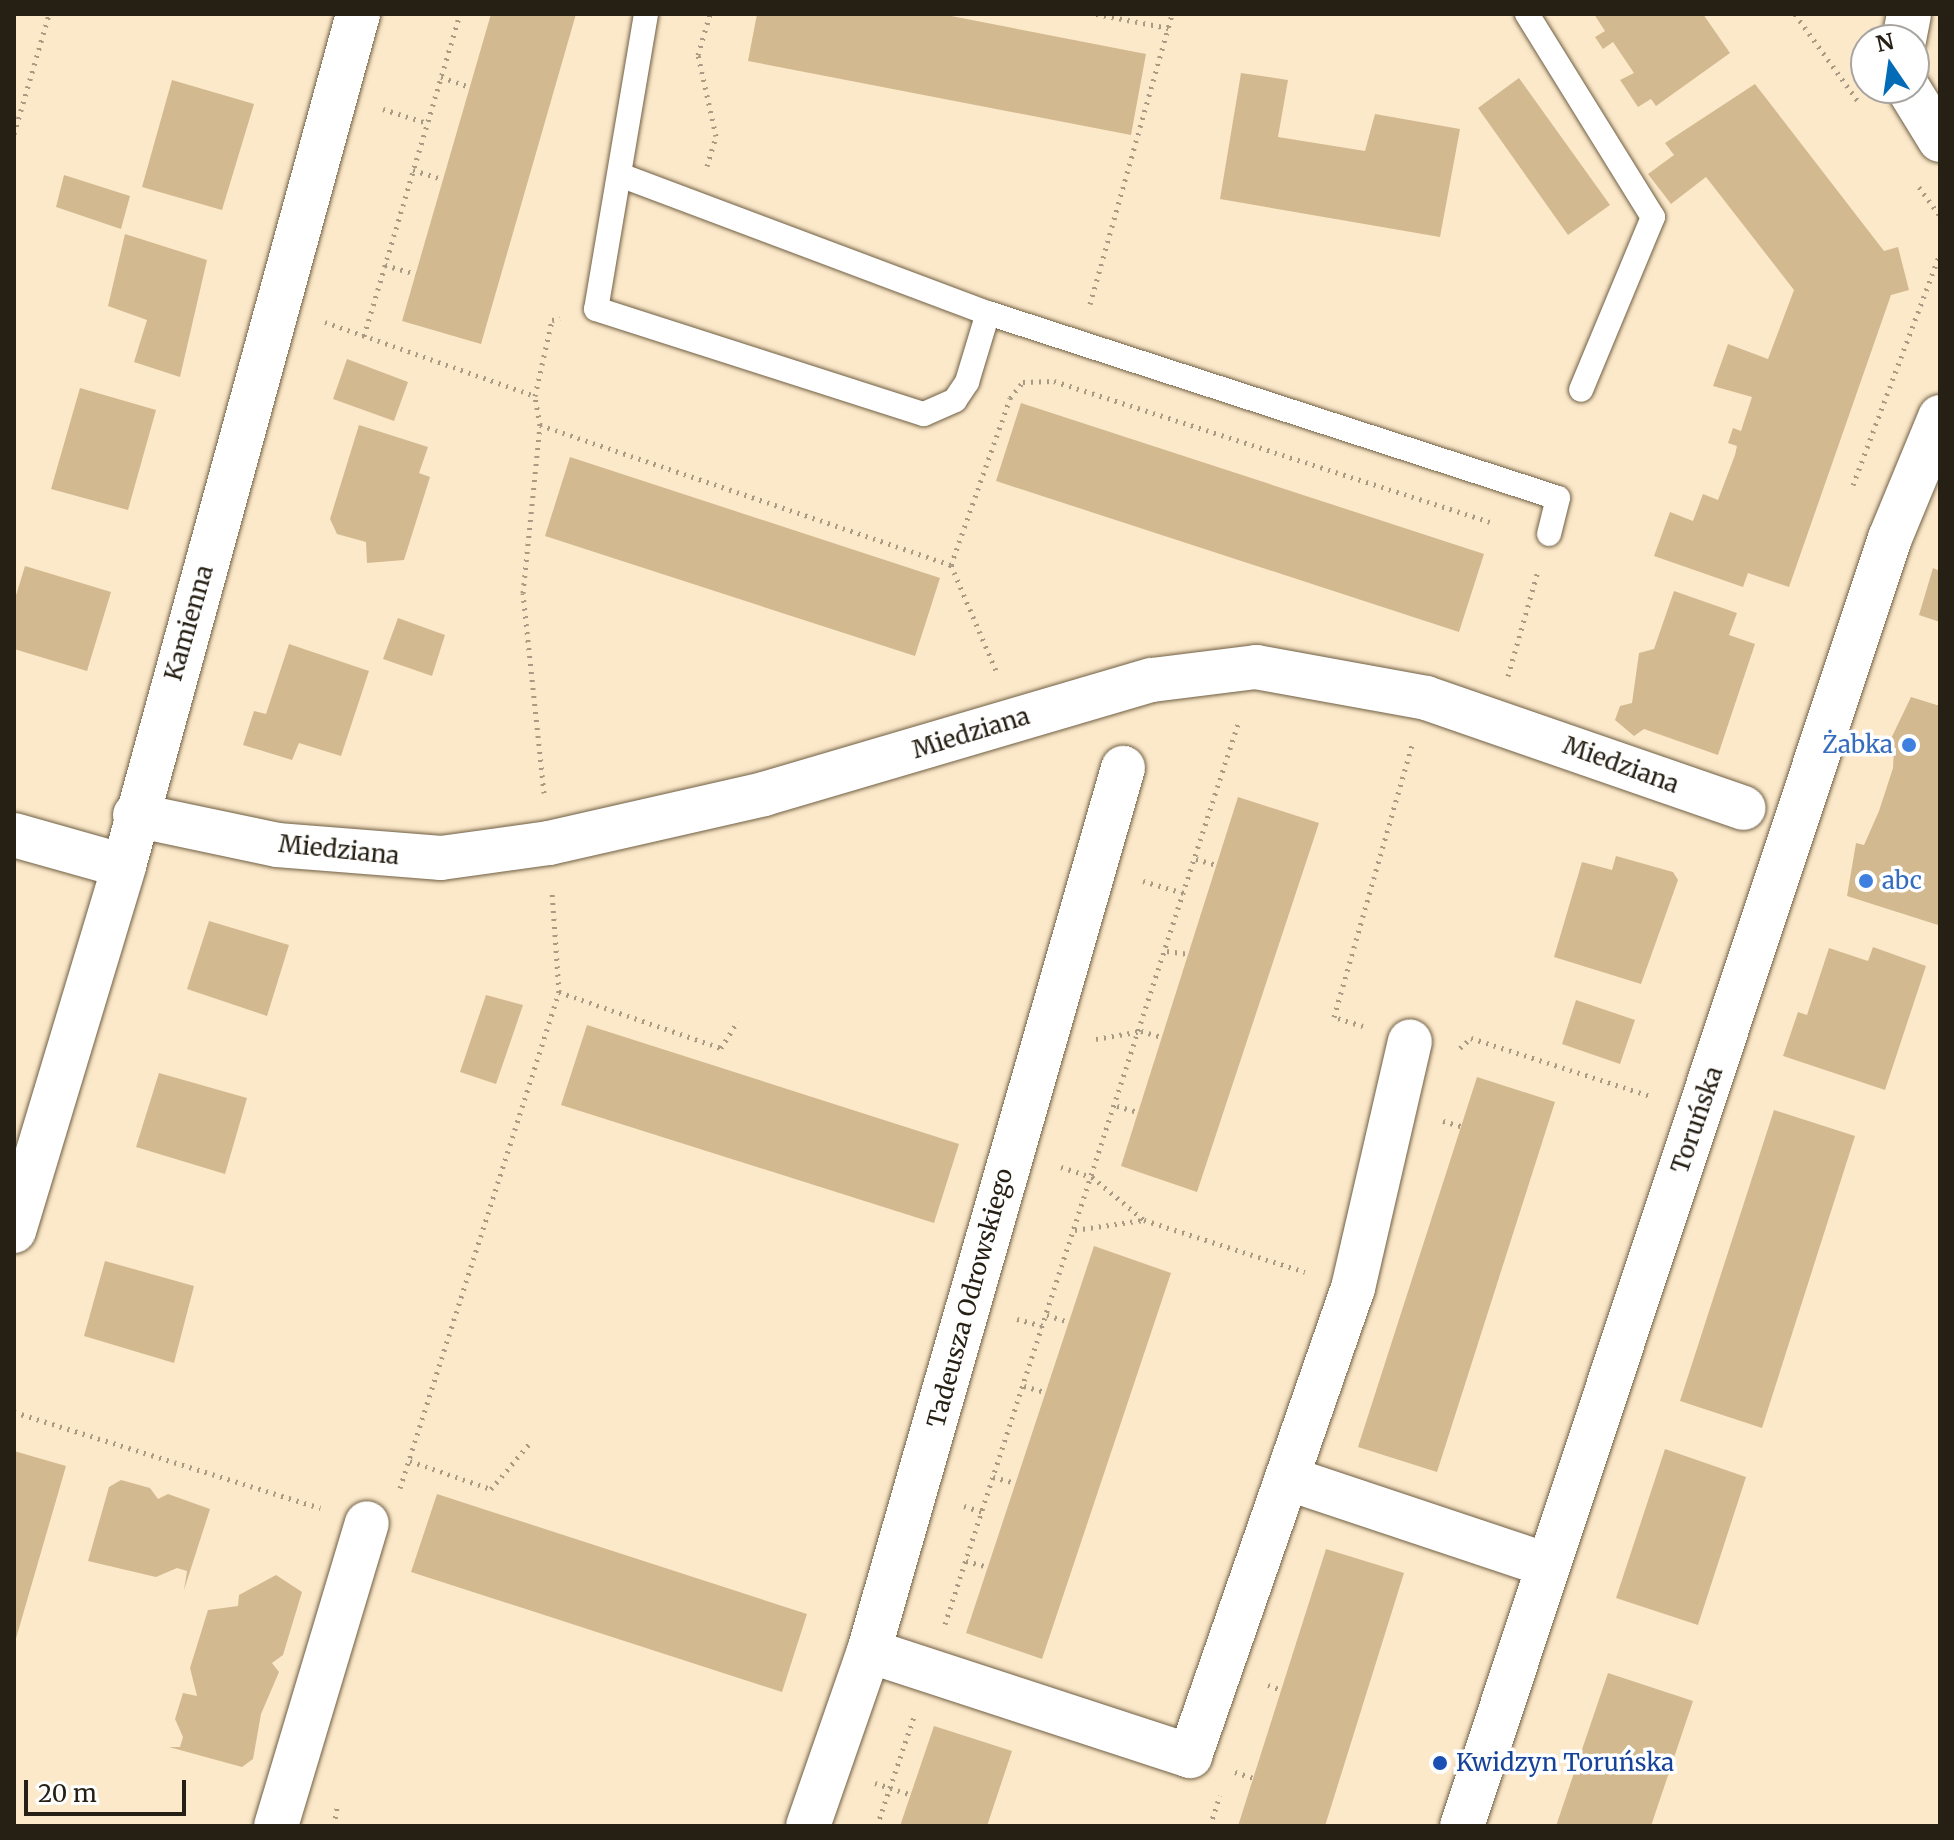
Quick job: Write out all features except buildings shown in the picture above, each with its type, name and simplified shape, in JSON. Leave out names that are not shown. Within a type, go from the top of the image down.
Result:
[{"type":"street","name":"Kamienna","points":[[14,1231],[124,866],[135,815],[358,14]]},
{"type":"street","points":[[1918,104],[1940,140]]},
{"type":"street","name":"Toruńska","points":[[1462,1826],[1890,538],[1940,417]]},
{"type":"street","name":"Miedziana","points":[[135,815],[340,854],[441,858],[764,794],[1152,680],[1256,667],[1426,698],[1744,808]]},
{"type":"street","name":"Tadeusza Odrowskiego","points":[[808,1826],[869,1651],[1043,1033],[1123,768]]},
{"type":"street","points":[[14,835],[124,866]]},
{"type":"street","points":[[869,1651],[1190,1756],[1353,1288],[1410,1042]]},
{"type":"street","points":[[1287,1478],[1547,1565]]},
{"type":"street","points":[[276,1826],[367,1523]]},
{"type":"lane","points":[[646,14],[596,309],[924,414],[955,400],[967,382],[988,313]]},
{"type":"lane","points":[[1527,14],[1653,217],[1581,390]]},
{"type":"lane","points":[[620,175],[988,313],[1558,498],[1549,534]]},
{"type":"lane","name":"Miedziana","points":[[1744,808],[1794,826]]},
{"type":"path","points":[[14,134],[49,14]]},
{"type":"path","points":[[364,336],[460,14]]},
{"type":"path","points":[[697,202],[716,136],[698,55],[710,14]]},
{"type":"path","points":[[1096,14],[1169,28]]},
{"type":"path","points":[[1078,343],[1172,14]]},
{"type":"path","points":[[441,77],[470,87]]},
{"type":"path","points":[[413,170],[443,179]]},
{"type":"path","points":[[385,265],[416,274]]},
{"type":"path","points":[[321,320],[535,396]]},
{"type":"path","points":[[1029,715],[1003,689],[951,565],[1010,398],[1023,382],[1054,381],[1448,513],[1549,534],[1495,720]]},
{"type":"path","points":[[540,425],[951,565]]},
{"type":"path","points":[[877,1826],[1117,1106],[1256,667]]},
{"type":"path","points":[[1426,698],[1334,1017],[1451,1057],[1471,1038],[1651,1096]]},
{"type":"path","points":[[1196,859],[1217,865]]},
{"type":"path","points":[[1167,951],[1189,954]]},
{"type":"path","points":[[559,992],[721,1048],[738,1021]]},
{"type":"path","points":[[1043,1033],[1074,1042],[1141,1031],[1162,1037]]},
{"type":"path","points":[[1117,1106],[1138,1112]]},
{"type":"path","points":[[1010,1151],[1092,1177],[1144,1220],[1353,1288]]},
{"type":"path","points":[[1075,1230],[1144,1220]]},
{"type":"path","points":[[1047,1315],[1069,1322]]},
{"type":"path","points":[[1024,1386],[1045,1392]]},
{"type":"path","points":[[14,1412],[367,1523]]},
{"type":"path","points":[[410,1461],[491,1489],[530,1443]]},
{"type":"path","points":[[993,1477],[1015,1483]]},
{"type":"path","points":[[966,1561],[988,1567]]},
{"type":"path","points":[[1210,1826],[1233,1755]]},
{"type":"place","name":"Żabka","points":[[1909,745]]},
{"type":"place","name":"abc","points":[[1866,881]]},
{"type":"place","name":"Kwidzyn Toruńska","points":[[1440,1763]]}]
